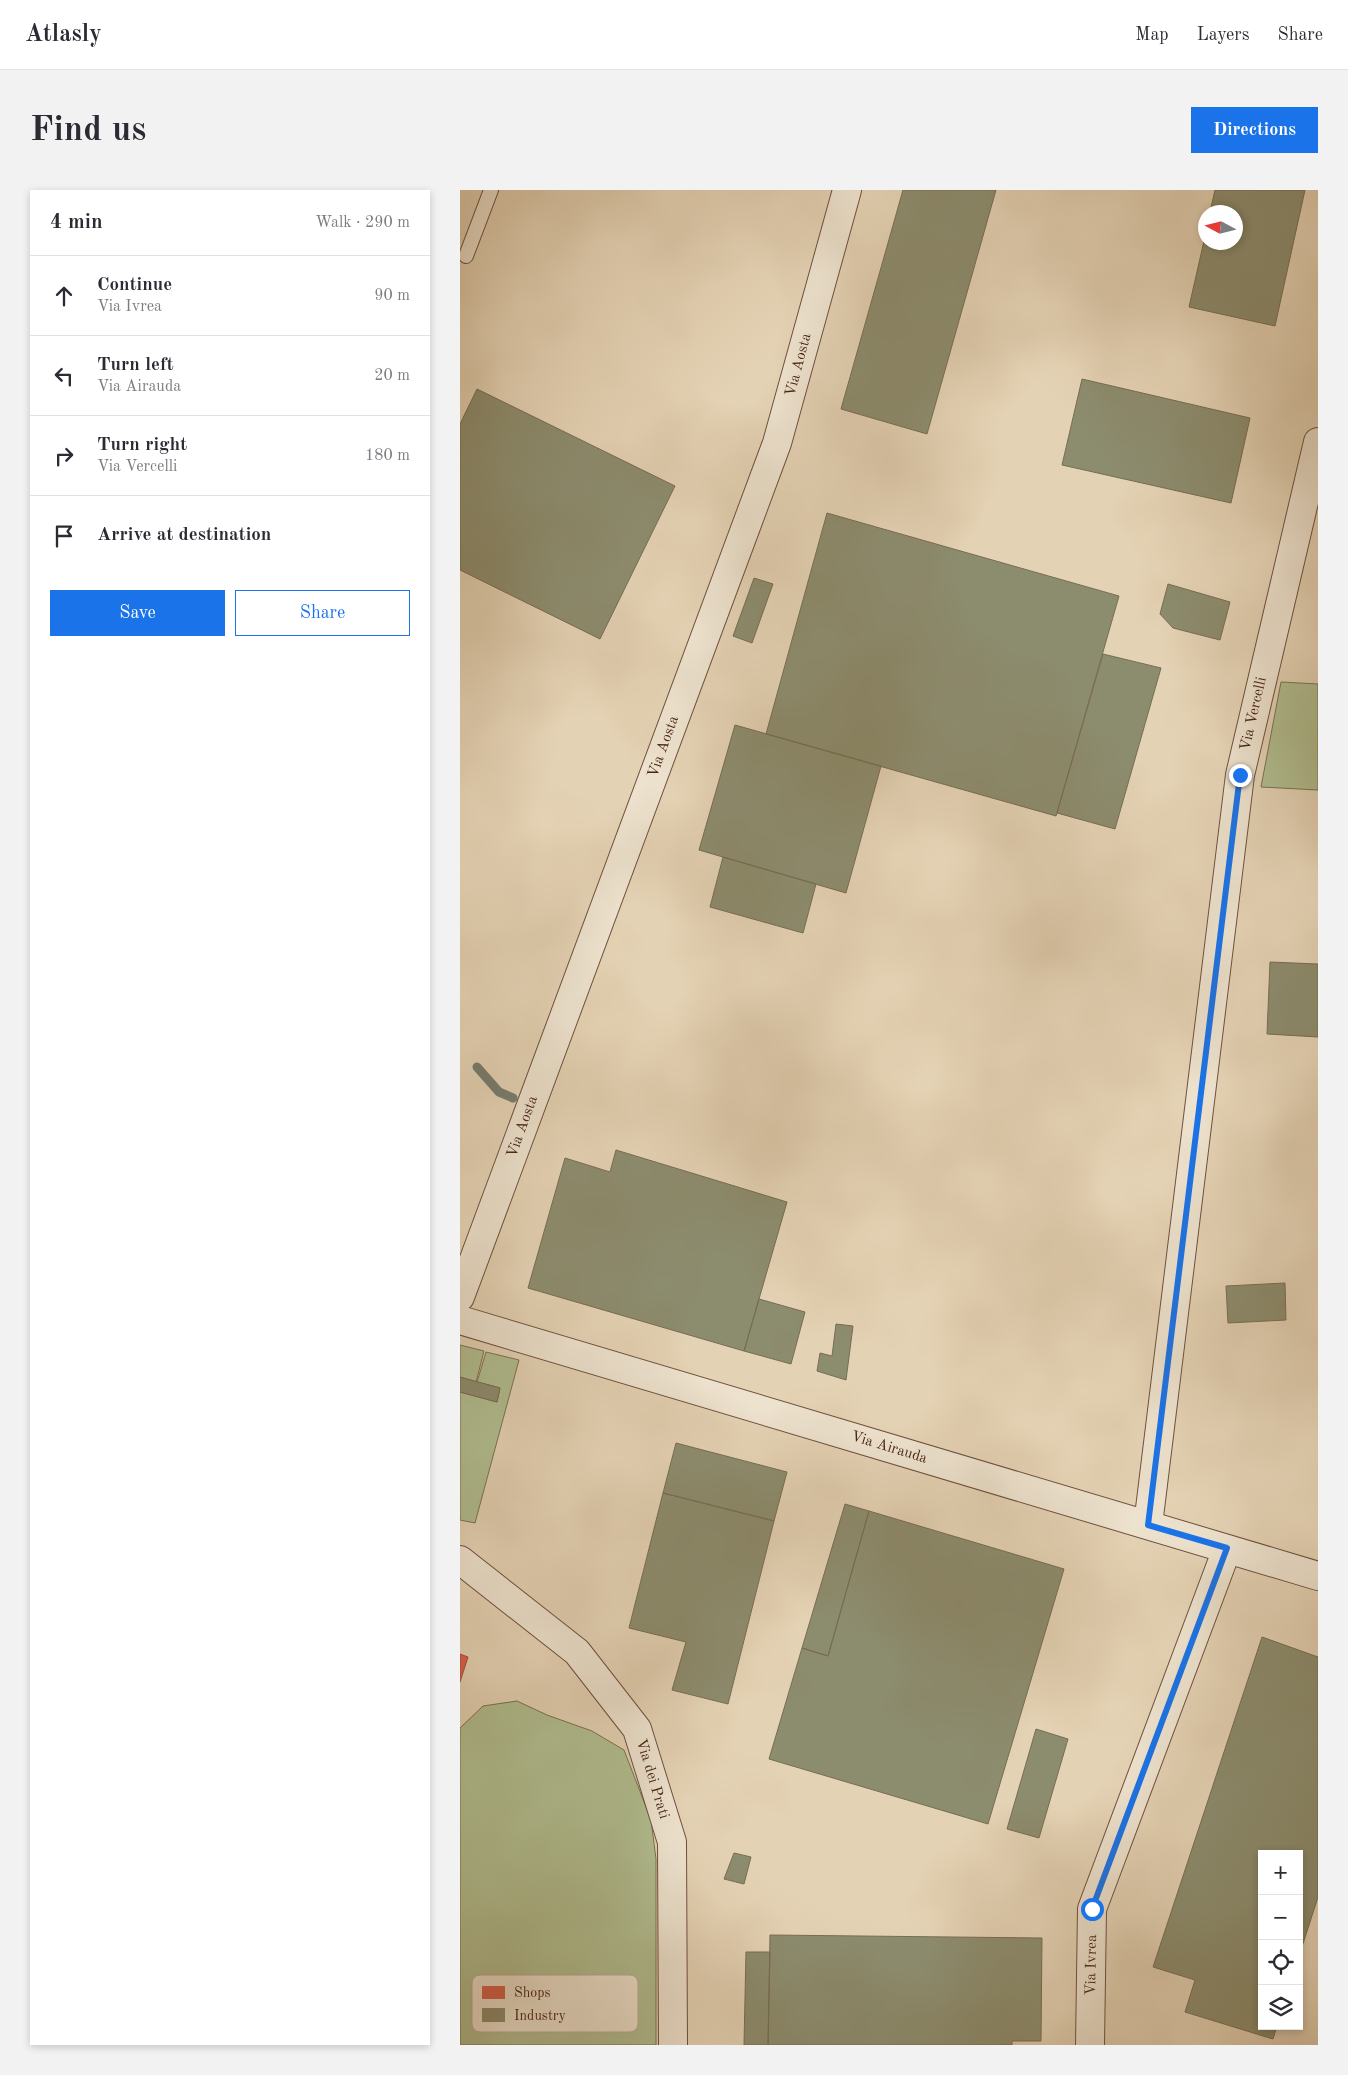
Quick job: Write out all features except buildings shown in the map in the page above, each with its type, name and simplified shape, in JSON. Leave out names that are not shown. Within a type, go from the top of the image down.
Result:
[{"type":"street","name":"Via Aosta","points":[[460,1297],[778,443],[847,190]]},
{"type":"street","name":"Via Vercelli","points":[[1148,1525],[1240,775],[1318,442]]},
{"type":"street","name":"Via Airauda","points":[[460,1320],[1318,1576]]},
{"type":"street","name":"Via Ivrea","points":[[1090,2045],[1092,1909],[1227,1548]]},
{"type":"street","name":"Via dei Prati","points":[[460,1560],[577,1652],[637,1729],[672,1842],[673,2045]]},
{"type":"lane","points":[[466,256],[491,190]]},
{"type":"green space","points":[[1281,682],[1318,684],[1318,790],[1261,787]]},
{"type":"green space","points":[[460,1345],[484,1351],[476,1382],[460,1377]]},
{"type":"green space","points":[[486,1352],[519,1360],[475,1523],[460,1520],[460,1392],[497,1402],[500,1388],[477,1382]]},
{"type":"green space","points":[[517,1701],[547,1715],[592,1731],[624,1750],[651,1820],[656,1859],[656,2045],[460,2045],[460,1728],[483,1706]]},
{"type":"waterway","points":[[477,1067],[499,1092],[513,1098]]},
{"type":"route","points":[[1092,1909],[1227,1548],[1148,1525],[1240,775]]}]
